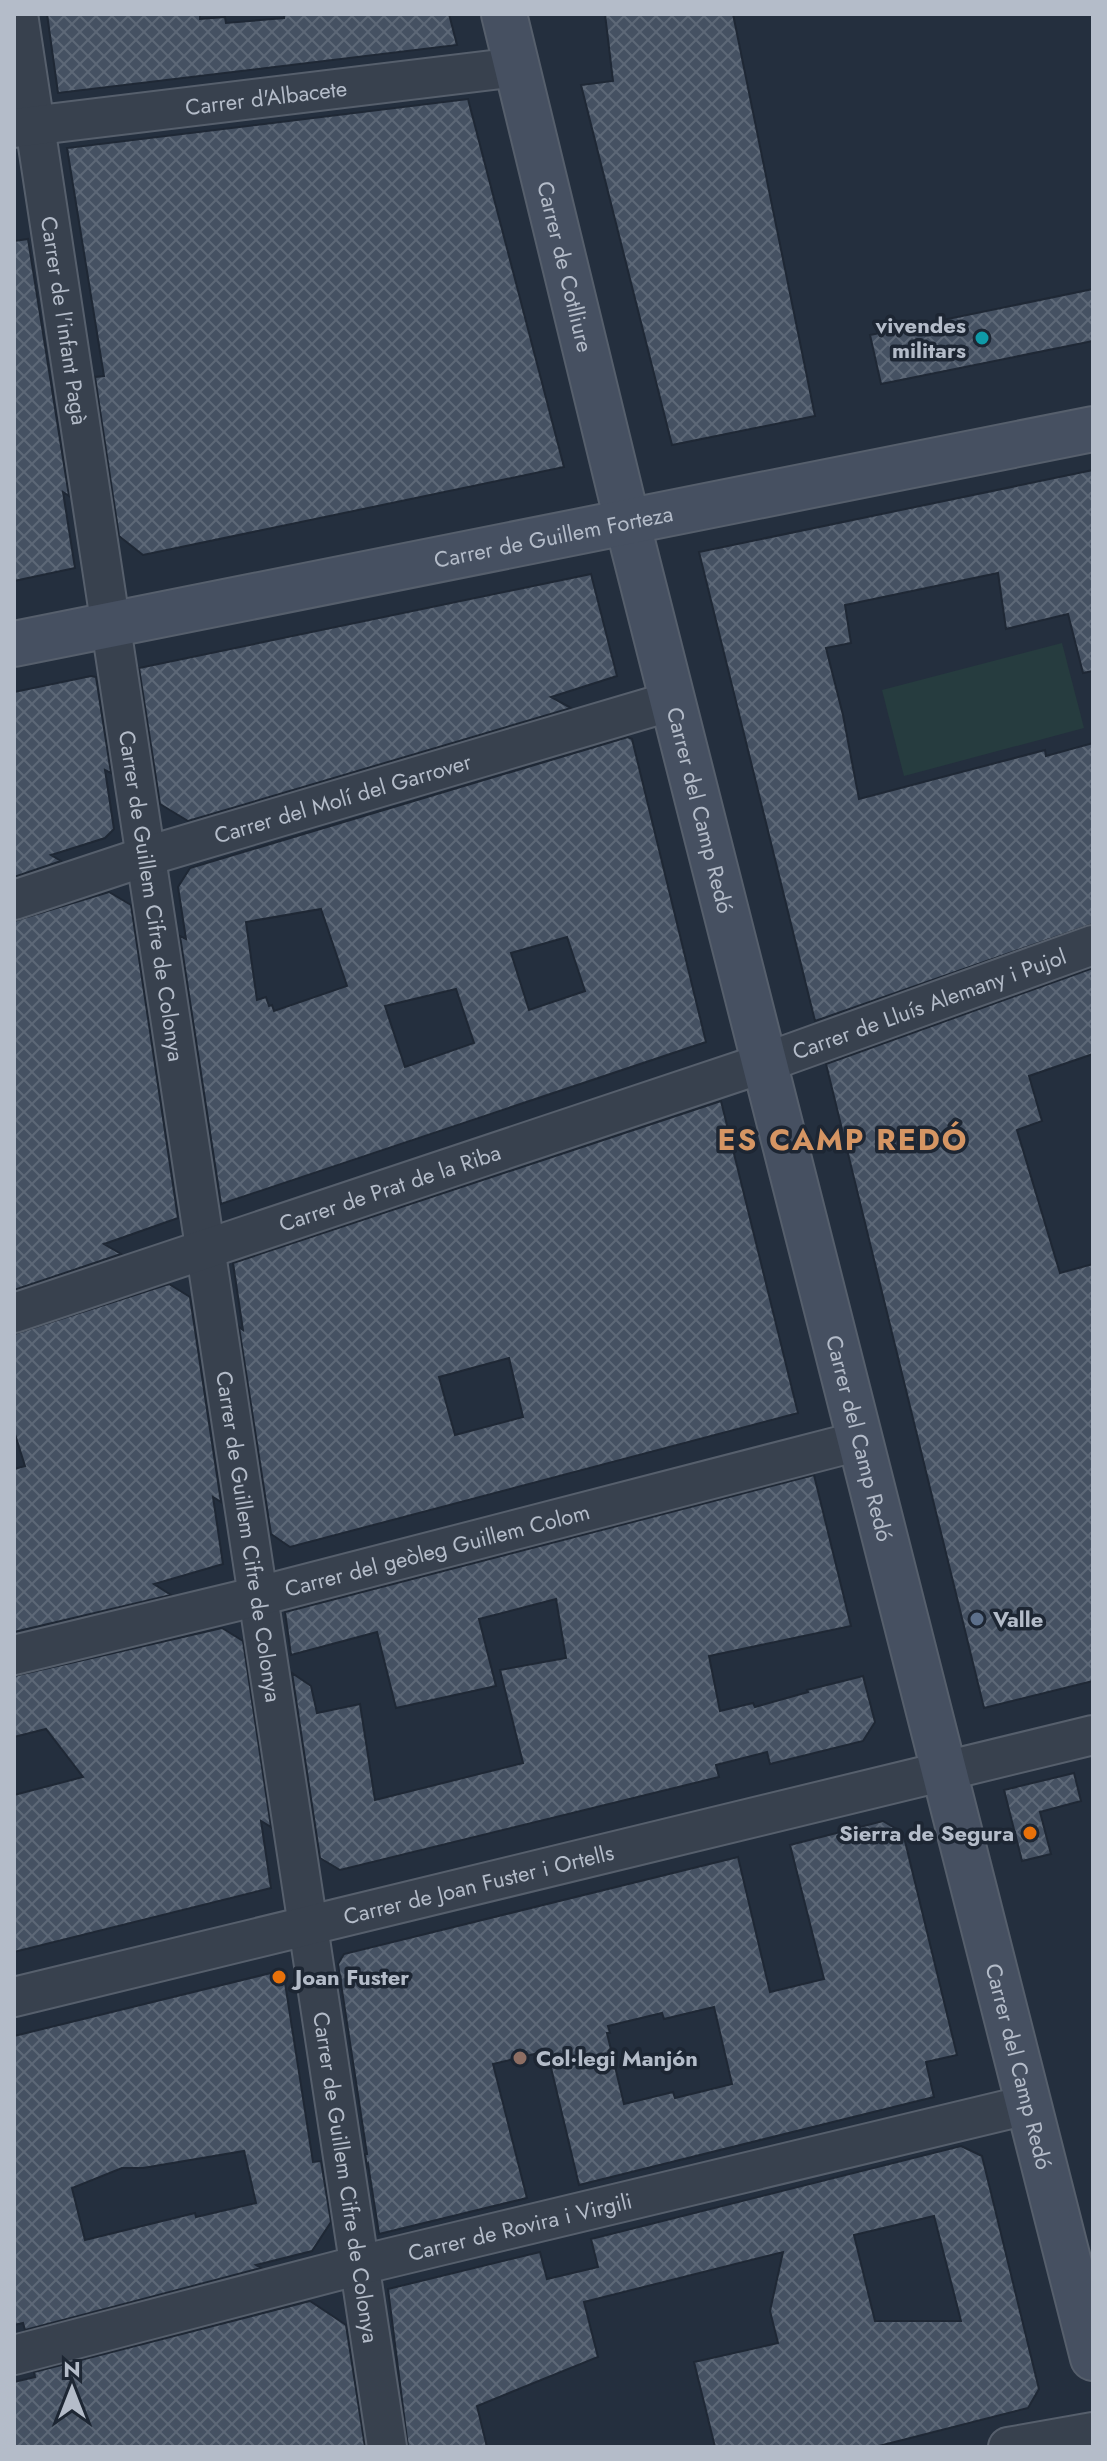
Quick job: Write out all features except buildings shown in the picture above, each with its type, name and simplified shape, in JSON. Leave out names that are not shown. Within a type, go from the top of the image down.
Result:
[{"type":"street","name":"Carrer de l'infant Pagà","points":[[18,14],[24,127],[112,625]]},
{"type":"street","name":"Carrer de Cotlliure","points":[[504,14],[626,520]]},
{"type":"street","name":"Carrer d'Albacete","points":[[24,127],[518,67]]},
{"type":"street","name":"Carrer de Guillem Forteza","points":[[14,644],[1093,429]]},
{"type":"street","name":"Carrer del Camp Redó","points":[[626,520],[1093,2358]]},
{"type":"street","name":"Carrer de Guillem Cifre de Colonya","points":[[112,625],[387,2447]]},
{"type":"street","name":"Carrer del Molí del Garrover","points":[[14,900],[147,856],[672,701]]},
{"type":"street","name":"Carrer de Lluís Alemany i Pujol","points":[[764,1063],[1093,945]]},
{"type":"street","name":"Carrer de Prat de la Riba","points":[[14,1313],[764,1063]]},
{"type":"street","name":"Carrer del geòleg Guillem Colom","points":[[14,1655],[259,1596],[859,1441]]},
{"type":"street","name":"Carrer de Joan Fuster i Ortells","points":[[14,1997],[1093,1735]]},
{"type":"street","name":"Carrer de Rovira i Virgili","points":[[14,2355],[360,2265],[1027,2105]]},
{"type":"street","points":[[1008,2447],[1093,2432]]},
{"type":"green space","points":[[1062,643],[1084,728],[904,776],[882,690]]},
{"type":"place","name":"vivendes militars","points":[[982,338]]},
{"type":"place","name":"Valle","points":[[977,1619]]},
{"type":"place","name":"Sierra de Segura","points":[[1030,1833]]},
{"type":"place","name":"Joan Fuster","points":[[279,1977]]},
{"type":"place","name":"Col·legi Manjón","points":[[520,2058]]},
{"type":"district","name":"ES CAMP REDÓ","points":[[843,1139]]}]
